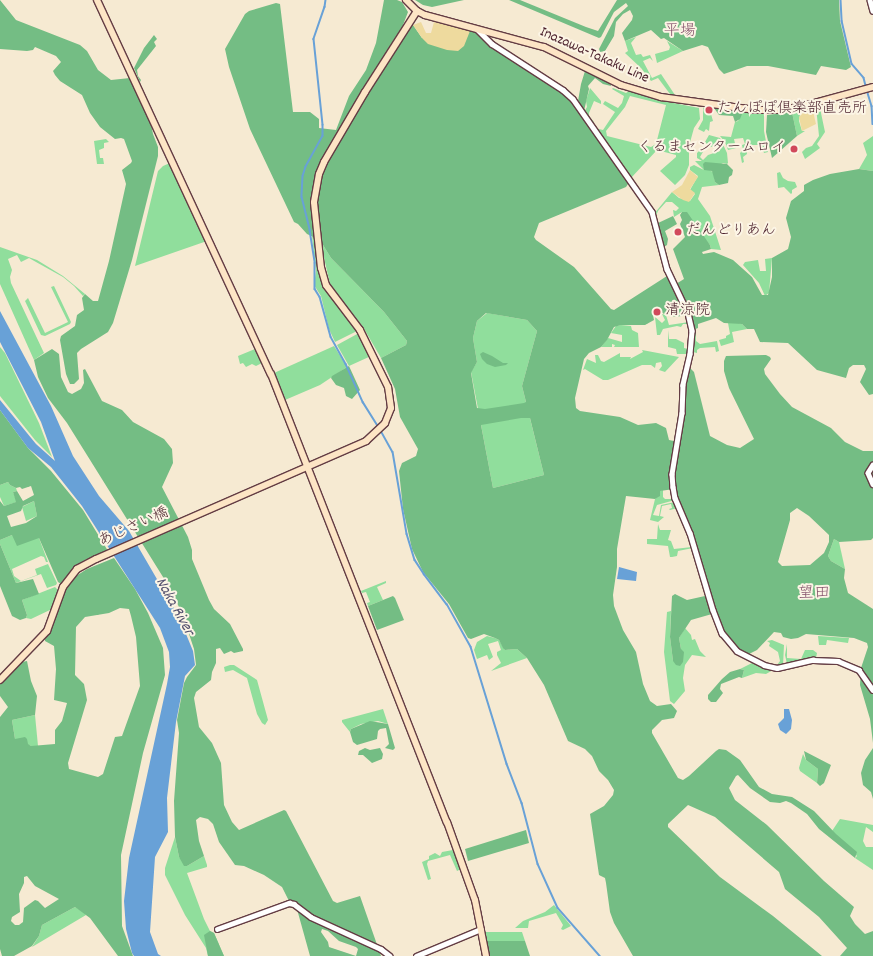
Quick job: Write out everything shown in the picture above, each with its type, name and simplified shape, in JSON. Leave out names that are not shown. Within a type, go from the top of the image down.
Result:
[{"type":"street","points":[[97,0],[257,341],[425,761],[472,889],[486,956]]},
{"type":"street","name":"Inazawa-Takaku Line","points":[[406,0],[417,11],[440,20],[477,28],[544,47],[626,87],[643,93],[677,100],[755,110],[789,110],[873,87]]},
{"type":"street","points":[[870,0],[873,11]]},
{"type":"street","name":"あじさい橋","points":[[0,680],[47,631],[63,587],[68,578],[77,569],[96,558],[307,467],[373,436],[385,423],[391,408],[390,394],[383,373],[360,330],[330,293],[323,277],[314,202],[315,187],[324,162],[365,92],[417,11]]},
{"type":"street","points":[[477,28],[492,44],[563,90],[573,99],[652,212],[667,269],[688,313],[692,331],[690,354],[683,385],[682,413],[672,474],[673,487],[675,498],[690,533],[713,610],[722,633],[736,651],[764,665],[778,668],[813,660],[838,662],[859,670],[873,690]]},
{"type":"street","points":[[873,464],[868,473],[873,484]]},
{"type":"street","points":[[218,929],[289,903],[294,904],[311,917],[381,950],[390,956]]},
{"type":"street","points":[[416,956],[481,929]]},
{"type":"green space","points":[[0,0],[16,20],[80,45],[87,51],[98,70],[111,80],[130,78],[150,118],[153,134],[158,147],[158,156],[132,260],[113,323],[108,332],[77,353],[79,379],[74,384],[70,384],[66,374],[60,340],[61,336],[75,326],[77,315],[84,310],[82,298],[85,294],[93,301],[98,301],[109,261],[126,184],[122,170],[132,161],[124,139],[115,139],[100,127],[90,113],[82,95],[60,81],[55,75],[53,71],[61,62],[56,56],[35,47],[33,50],[27,51],[0,49]]},
{"type":"green space","points":[[384,0],[397,0],[402,2],[408,12],[403,25],[408,29],[413,25],[422,38],[470,31],[477,32],[568,96],[627,180],[628,184],[626,187],[539,223],[534,237],[574,267],[611,309],[614,310],[669,276],[686,315],[676,317],[672,316],[670,313],[664,314],[657,308],[652,310],[654,320],[645,325],[621,325],[614,327],[607,340],[601,347],[589,353],[584,359],[575,398],[576,408],[580,411],[620,417],[638,425],[656,423],[666,428],[669,440],[679,442],[685,385],[690,368],[694,372],[710,436],[727,445],[740,448],[754,439],[729,388],[724,371],[724,361],[726,356],[766,355],[771,359],[764,369],[765,374],[792,407],[831,428],[845,442],[863,451],[873,451],[873,538],[871,540],[839,542],[834,539],[828,556],[831,561],[845,569],[844,578],[848,593],[873,609],[873,743],[870,719],[860,685],[861,668],[868,647],[867,643],[854,638],[806,634],[798,638],[791,639],[783,637],[781,633],[774,632],[757,650],[747,655],[728,640],[718,619],[712,614],[691,620],[679,638],[681,649],[684,652],[683,662],[680,666],[676,665],[673,661],[670,637],[672,596],[675,594],[687,600],[705,596],[708,590],[674,489],[660,491],[660,496],[655,499],[626,496],[617,549],[617,567],[613,595],[614,606],[623,630],[636,652],[643,684],[650,701],[657,706],[671,704],[677,711],[674,718],[662,720],[652,730],[652,733],[678,778],[683,780],[689,776],[719,749],[726,750],[740,760],[759,787],[772,794],[792,797],[814,811],[836,834],[857,852],[855,858],[819,829],[807,814],[791,803],[786,801],[780,803],[770,802],[750,788],[738,775],[729,788],[735,800],[767,825],[824,881],[854,907],[850,916],[855,924],[865,934],[873,931],[873,956],[840,956],[847,948],[819,917],[785,889],[779,872],[715,817],[688,805],[668,824],[668,827],[720,877],[773,916],[822,956],[633,956],[614,923],[610,912],[605,878],[599,875],[590,814],[604,806],[613,795],[614,790],[608,780],[599,771],[592,756],[585,749],[568,741],[544,685],[527,658],[517,649],[505,650],[499,640],[484,634],[471,639],[468,638],[449,604],[423,572],[412,549],[403,509],[399,471],[402,463],[416,456],[418,449],[400,417],[395,389],[381,358],[406,345],[407,341],[384,312],[331,258],[320,240],[307,234],[298,224],[294,222],[250,129],[229,67],[225,49],[245,14],[249,11],[276,3],[280,4],[293,112],[310,112],[319,119],[319,128],[336,130],[349,96],[366,70],[376,43]],"holes":[[[486,313],[527,320],[537,331],[522,386],[526,402],[524,403],[485,409],[477,408],[471,373],[477,362],[473,338],[477,321]],[[521,418],[530,418],[544,475],[493,488],[481,425]],[[797,508],[809,516],[829,535],[829,542],[824,553],[810,565],[782,566],[778,562],[790,520],[790,513]]]},
{"type":"green space","points":[[415,0],[464,0],[432,7],[423,5]]},
{"type":"green space","points":[[509,0],[520,0],[598,31],[617,0],[839,0],[840,21],[851,67],[846,70],[821,66],[816,75],[768,66],[747,66],[724,74],[719,69],[708,47],[702,45],[683,51],[664,38],[661,39],[651,30],[625,41],[622,33],[632,20],[633,16],[630,10],[623,14],[616,22],[614,36],[605,51],[600,52],[599,49],[615,18],[628,6],[626,3],[614,12],[601,37],[599,38]]},
{"type":"green space","points":[[154,35],[157,39],[154,42],[156,46],[137,70],[138,76],[141,80],[140,82],[134,68],[144,48]]},
{"type":"green space","points":[[636,37],[631,43],[636,55],[641,54],[643,57],[650,55],[653,61],[650,58],[643,61],[652,78],[661,74],[675,95],[670,94],[658,78],[651,81],[641,68],[625,53],[628,51],[625,41]]},
{"type":"green space","points":[[667,41],[683,51],[657,63],[655,54],[669,50],[670,47]]},
{"type":"green space","points":[[587,70],[610,82],[611,86],[603,84],[595,78],[588,86],[589,89],[584,111],[578,101],[581,84],[585,71]]},
{"type":"green space","points":[[590,88],[601,101],[601,104],[594,101],[589,113],[589,116],[594,122],[592,124],[584,112],[587,107],[586,101]]},
{"type":"green space","points":[[613,88],[626,93],[629,91],[653,99],[699,108],[700,119],[694,128],[689,146],[689,165],[685,175],[675,185],[660,171],[676,157],[676,155],[657,150],[631,178],[595,128],[603,130],[615,112],[603,104],[605,101],[618,108],[622,103],[624,96],[612,89]],"holes":[[[630,96],[666,105],[656,144],[651,147],[607,136],[606,131],[625,107]]]},
{"type":"green space","points":[[705,107],[705,113],[711,114],[713,121],[710,122],[709,131],[706,129],[704,132],[698,129],[703,120],[703,108]]},
{"type":"green space","points":[[816,107],[821,107],[825,132],[817,144],[820,148],[805,159],[802,152],[806,148],[812,146],[819,136]]},
{"type":"green space","points":[[714,108],[740,111],[742,114],[740,119],[735,122],[733,116],[719,115]]},
{"type":"green space","points":[[808,108],[800,114],[799,121],[802,131],[805,131],[797,136],[792,112]]},
{"type":"green space","points":[[742,112],[764,113],[764,131],[768,152],[764,153],[761,145],[746,145],[747,154],[743,157],[744,162],[742,163],[740,153],[743,150],[742,145],[745,144],[743,138],[734,139],[736,148],[728,150],[725,142],[720,136],[731,137],[735,122],[738,121]]},
{"type":"green space","points":[[792,112],[797,136],[772,158],[766,132],[767,115]]},
{"type":"green space","points":[[709,135],[720,138],[727,153],[728,163],[723,163],[710,170],[714,173],[715,182],[719,185],[702,187],[698,199],[710,216],[721,250],[711,249],[710,245],[682,212],[674,217],[673,210],[676,211],[679,208],[672,202],[666,202],[658,211],[655,218],[654,214],[672,192],[679,198],[690,201],[695,194],[690,190],[698,176],[690,170],[690,167],[694,165],[704,170],[695,161],[702,161],[697,158],[697,153],[700,150],[704,150],[700,157],[703,160],[708,155],[720,151],[719,146],[710,147],[705,142]]},
{"type":"green space","points":[[873,136],[873,171],[859,169],[867,155],[863,143]]},
{"type":"green space","points":[[106,139],[109,142],[104,143],[104,148],[99,150],[100,158],[103,158],[104,164],[97,164],[94,141]]},
{"type":"green space","points":[[705,162],[727,164],[733,170],[732,175],[729,177],[728,183],[719,185],[715,182],[712,171],[704,170],[703,164]]},
{"type":"green space","points":[[170,163],[191,208],[189,208],[190,211],[192,211],[207,241],[135,266],[158,171],[163,166]]},
{"type":"green space","points":[[859,169],[873,171],[873,394],[869,395],[860,382],[866,369],[864,365],[853,365],[849,368],[846,378],[817,370],[788,343],[760,342],[754,329],[747,329],[742,324],[724,323],[716,318],[698,324],[698,328],[693,330],[676,284],[684,279],[673,249],[685,237],[680,224],[682,220],[680,215],[682,212],[687,212],[710,245],[711,249],[702,252],[703,254],[714,252],[733,260],[752,277],[762,295],[768,295],[772,277],[772,258],[788,249],[791,237],[786,218],[791,201],[804,191],[804,185],[813,180],[830,174]]},
{"type":"green space","points":[[780,172],[783,178],[788,181],[795,182],[797,187],[792,190],[791,194],[784,187],[778,188],[777,173]]},
{"type":"green space","points":[[673,216],[677,224],[665,231],[668,239],[667,245],[662,248],[656,224]]},
{"type":"green space","points":[[312,235],[314,237],[322,282],[327,292],[357,331],[335,342],[329,329],[321,296],[314,285],[316,271]]},
{"type":"green space","points":[[320,240],[331,258],[384,312],[407,341],[406,345],[381,358],[363,327],[330,284]]},
{"type":"green space","points":[[0,247],[37,260],[63,276],[85,294],[83,296],[63,277],[29,258],[21,262],[17,255],[8,259],[12,270],[10,277],[11,283],[44,353],[34,360],[0,284]]},
{"type":"green space","points":[[772,258],[769,293],[765,296],[759,283],[743,265],[745,262],[758,260],[760,271],[766,271],[765,259]]},
{"type":"green space","points":[[54,286],[71,322],[70,324],[45,336],[41,335],[25,301],[28,298],[45,333],[68,322],[51,287]]},
{"type":"green space","points":[[487,313],[527,320],[537,331],[522,386],[544,475],[493,488],[471,372],[477,362],[473,338],[477,321]]},
{"type":"green space","points":[[662,314],[666,315],[669,325],[689,322],[689,324],[683,324],[681,327],[677,326],[663,329],[660,335],[657,335],[655,317],[662,323],[665,320]]},
{"type":"green space","points":[[735,322],[742,324],[747,329],[732,332],[734,342],[721,346],[719,340],[726,338],[726,336],[730,334],[728,323]]},
{"type":"green space","points":[[616,326],[631,326],[632,330],[638,333],[639,347],[614,347],[615,345],[612,344],[612,347],[601,347],[608,338],[622,342],[622,335],[611,333]]},
{"type":"green space","points":[[668,330],[669,339],[676,339],[684,343],[684,348],[688,349],[687,354],[677,354],[676,349],[668,347]]},
{"type":"green space","points":[[693,330],[696,330],[696,341],[700,344],[717,341],[719,351],[716,352],[715,347],[700,348],[697,350],[697,353],[693,352]]},
{"type":"green space","points":[[359,333],[371,356],[349,366],[337,345]]},
{"type":"green space","points":[[334,346],[347,367],[320,385],[285,400],[274,373]]},
{"type":"green space","points":[[0,347],[5,353],[39,423],[52,457],[35,440],[0,396]]},
{"type":"green space","points":[[52,349],[59,354],[61,377],[68,392],[72,394],[81,389],[84,383],[83,370],[85,369],[102,401],[122,410],[133,422],[164,439],[172,449],[173,463],[162,487],[188,537],[192,550],[192,559],[209,600],[214,609],[230,624],[243,649],[243,651],[234,653],[231,651],[224,654],[220,648],[216,649],[216,663],[212,672],[211,680],[196,692],[194,698],[199,727],[212,743],[221,763],[224,805],[232,822],[239,830],[284,810],[286,811],[333,901],[337,903],[360,896],[381,956],[356,956],[310,956],[295,902],[289,901],[282,887],[264,875],[244,866],[235,865],[219,842],[213,824],[208,819],[200,817],[196,820],[199,841],[204,856],[187,866],[184,866],[179,857],[175,837],[174,801],[179,733],[177,720],[184,683],[196,665],[194,649],[182,613],[168,585],[67,423],[48,398],[38,377],[34,360]],"holes":[[[322,929],[328,931],[339,941],[356,947],[358,949],[356,956],[329,947],[328,942],[321,932]]]},
{"type":"green space","points":[[255,349],[257,350],[268,376],[262,363],[256,366],[252,364],[246,367],[243,363],[240,364],[238,356]]},
{"type":"green space","points":[[642,350],[679,357],[665,372],[659,370],[662,366],[661,362],[656,363],[655,368],[651,365],[642,365],[608,380],[603,380],[585,369],[583,370],[587,359],[596,363],[595,355],[598,355],[601,361],[604,362],[620,353],[620,357],[631,357],[630,359],[643,352]]},
{"type":"green space","points":[[483,352],[503,363],[508,363],[506,365],[495,367],[487,364],[482,359],[480,354]]},
{"type":"green space","points":[[349,366],[360,390],[352,399],[346,396],[344,388],[336,385],[331,378]]},
{"type":"green space","points":[[0,410],[28,448],[51,471],[83,510],[108,551],[85,560],[76,566],[61,584],[58,582],[39,538],[17,546],[12,535],[0,540],[0,501],[4,506],[16,502],[13,492],[17,491],[23,501],[34,495],[31,486],[22,489],[20,487],[16,488],[10,485],[8,482],[0,485]],"holes":[[[34,501],[37,516],[26,523],[11,527],[7,516],[21,511],[23,506]]]},
{"type":"green space","points":[[8,482],[16,488],[17,491],[13,492],[17,502],[4,506],[0,497],[0,485]]},
{"type":"green space","points":[[663,490],[663,497],[665,499],[671,499],[672,496],[675,500],[657,505],[653,515],[659,516],[661,505],[675,502],[678,508],[670,510],[669,509],[672,508],[671,504],[662,506],[660,516],[664,517],[658,522],[650,520],[655,499],[660,495],[660,491]]},
{"type":"green space","points":[[34,501],[37,516],[26,521],[22,507]]},
{"type":"green space","points":[[658,524],[660,530],[671,530],[668,540],[671,541],[674,549],[693,548],[678,551],[677,556],[670,557],[668,546],[647,544],[647,539],[657,539]]},
{"type":"green space","points":[[12,535],[39,538],[48,562],[46,562],[44,557],[41,556],[12,569],[14,576],[21,581],[37,575],[35,569],[48,564],[57,583],[56,585],[47,588],[41,574],[16,583],[0,544],[0,540]]},
{"type":"green space","points":[[834,539],[839,542],[845,569],[831,561],[828,556]]},
{"type":"green space","points":[[0,544],[16,583],[33,579],[39,594],[22,600],[27,615],[26,618],[20,620],[12,616],[0,586]]},
{"type":"green space","points":[[114,558],[135,589],[148,613],[163,648],[165,675],[143,753],[121,855],[122,926],[133,956],[118,956],[90,918],[75,907],[42,925],[39,936],[32,946],[14,956],[2,956],[0,949],[0,717],[8,707],[0,696],[0,682],[22,662],[27,661],[31,681],[37,696],[35,715],[12,720],[15,739],[25,737],[28,744],[31,746],[55,744],[55,730],[62,721],[67,703],[54,700],[56,669],[54,646],[45,641],[45,639],[54,623],[66,587],[73,578],[87,569]],"holes":[[[120,608],[129,609],[131,616],[136,637],[140,686],[122,736],[115,737],[103,774],[98,777],[69,769],[68,763],[87,700],[84,684],[75,675],[76,627],[85,617],[109,613]],[[27,876],[35,886],[59,899],[45,908],[35,900],[24,908],[23,922],[19,925],[15,925],[11,921],[12,917],[20,912],[19,894],[24,883],[24,877]]]},
{"type":"green space","points":[[386,581],[386,583],[377,587],[383,600],[368,606],[367,603],[370,602],[366,592],[362,593],[361,591]]},
{"type":"green space","points":[[55,587],[58,590],[52,609],[31,619],[26,618],[27,615],[22,600]]},
{"type":"green space","points":[[393,596],[404,620],[377,630],[368,606]]},
{"type":"green space","points":[[671,611],[670,637],[673,661],[681,649],[679,638],[685,628],[691,635],[692,640],[695,639],[700,651],[706,657],[692,655],[685,665],[683,678],[685,691],[674,704],[670,701],[664,652],[667,612]]},
{"type":"green space","points":[[487,636],[499,640],[505,650],[517,649],[527,658],[491,671],[501,663],[497,655],[497,652],[501,650],[498,641],[488,644],[493,657],[489,660],[487,655],[477,659],[474,650],[477,642]]},
{"type":"green space","points":[[818,636],[849,638],[848,643],[827,640],[826,645],[819,645]]},
{"type":"green space","points":[[772,640],[784,645],[783,666],[777,665],[780,661],[778,652],[769,646],[770,643],[767,641]]},
{"type":"green space","points":[[787,644],[787,658],[801,659],[805,650],[813,650],[817,653],[816,658],[787,664],[785,655]]},
{"type":"green space","points":[[752,663],[773,670],[766,674],[756,673],[742,678],[744,670],[740,669]]},
{"type":"green space","points":[[234,665],[257,680],[268,720],[265,725],[262,723],[257,714],[247,678],[233,670],[225,672],[224,667]]},
{"type":"green space","points":[[740,669],[744,670],[742,678],[739,677],[721,684],[720,689],[723,693],[716,702],[711,702],[708,699],[708,695],[722,679],[730,672]]},
{"type":"green space","points":[[383,709],[388,724],[378,721],[361,724],[351,729],[350,732],[342,722],[342,720]]},
{"type":"green space","points":[[35,715],[38,746],[31,746],[15,739],[12,720]]},
{"type":"green space","points":[[370,721],[388,724],[395,748],[393,750],[385,748],[389,744],[386,728],[378,731],[377,739],[357,745],[353,742],[350,732],[351,729]]},
{"type":"green space","points":[[365,748],[370,750],[380,748],[383,754],[382,759],[372,763],[363,755],[358,755],[359,751]]},
{"type":"green space","points":[[873,748],[873,799],[871,792],[863,785],[861,773],[865,760]]},
{"type":"green space","points":[[804,751],[831,765],[824,783],[820,786],[817,783],[818,769],[806,760]]},
{"type":"green space","points":[[803,754],[806,760],[818,769],[817,783],[800,771],[799,768]]},
{"type":"green space","points":[[840,819],[873,825],[873,832],[866,827],[863,841],[866,847],[873,847],[873,870],[855,858],[857,856],[832,831]]},
{"type":"green space","points":[[526,830],[529,843],[468,861],[465,849]]},
{"type":"green space","points":[[175,837],[179,857],[187,866],[204,856],[207,867],[187,873],[204,919],[210,931],[214,933],[224,956],[208,956],[206,948],[185,915],[165,875],[165,868]]},
{"type":"green space","points":[[453,850],[461,869],[457,871],[450,855],[428,861],[427,864],[431,879],[428,880],[422,862],[429,859],[429,856],[435,853],[440,856],[442,852]]},
{"type":"green space","points":[[554,905],[571,926],[563,930],[561,929],[563,925],[556,913],[529,921],[528,928],[515,928],[523,921],[545,912]]},
{"type":"green space","points":[[75,907],[84,912],[86,915],[32,947],[39,936],[42,925]]},
{"type":"green space","points":[[210,931],[214,933],[224,956],[208,956],[204,935]]},
{"type":"green space","points":[[485,932],[522,932],[525,941],[486,941]]},
{"type":"green space","points":[[486,941],[525,941],[530,956],[489,956]]},
{"type":"sand","points":[[421,22],[426,33],[431,33],[434,22],[470,31],[464,46],[458,51],[447,50],[428,44],[422,38],[413,25]]},
{"type":"sand","points":[[812,107],[816,124],[802,131],[799,117],[808,108]]},
{"type":"sand","points":[[690,170],[698,177],[690,189],[695,193],[689,202],[683,200],[672,192],[682,185]]},
{"type":"water","points":[[0,311],[51,406],[73,456],[99,496],[129,531],[179,617],[193,651],[195,665],[185,676],[176,722],[167,798],[168,832],[155,857],[150,932],[158,954],[161,956],[134,956],[126,929],[124,901],[129,858],[167,684],[170,667],[169,652],[160,628],[82,506],[51,467],[28,448],[0,410],[0,400],[36,444],[55,461],[41,422],[0,342]]},
{"type":"water","points":[[619,567],[637,572],[636,581],[617,579]]},
{"type":"water","points":[[784,709],[789,709],[792,720],[791,729],[786,734],[780,730],[778,724],[784,718]]},
{"type":"waterway","points":[[326,0],[314,39],[323,136],[306,167],[303,176],[302,197],[310,230],[315,263],[315,289],[320,297],[331,337],[346,364],[363,402],[378,426]]},
{"type":"waterway","points":[[841,0],[842,21],[852,64],[864,78],[866,86]]},
{"type":"waterway","points":[[867,90],[872,106],[873,124]]},
{"type":"waterway","points":[[380,429],[393,452],[407,534],[415,560],[447,604],[471,647],[507,764],[522,803],[538,864],[558,908],[600,956]]},
{"type":"place","name":"たんぽぽ倶楽部直売所","points":[[709,110]]},
{"type":"place","name":"くるまセンタームロイ","points":[[794,149]]},
{"type":"place","name":"だんどりあん","points":[[678,232]]},
{"type":"place","name":"清涼院","points":[[657,312]]},
{"type":"district","name":"平場","points":[[680,32]]},
{"type":"district","name":"望田","points":[[814,594]]},
{"type":"water label","name":"Naka River","points":[[174,607]]}]
